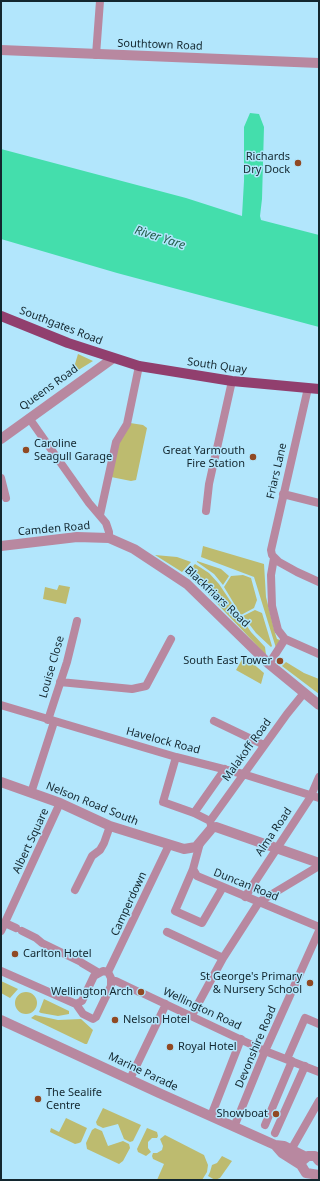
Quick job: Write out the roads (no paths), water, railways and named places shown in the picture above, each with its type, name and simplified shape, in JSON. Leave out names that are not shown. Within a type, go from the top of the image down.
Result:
[{"type":"main road","name":"Southgates Road","points":[[1,316],[68,343],[112,358]]},
{"type":"main road","name":"South Quay","points":[[112,358],[139,366],[232,381],[319,389]]},
{"type":"street","points":[[96,55],[100,1]]},
{"type":"street","name":"Southtown Road","points":[[1,50],[319,63]]},
{"type":"street","name":"Queens Road","points":[[2,436],[112,358]]},
{"type":"street","points":[[100,515],[116,442],[127,424],[139,366]]},
{"type":"street","points":[[206,511],[209,484],[232,381]]},
{"type":"street","name":"Friars Lane","points":[[285,639],[278,630],[272,606],[271,575],[276,560],[270,550],[308,388]]},
{"type":"street","points":[[29,418],[89,503],[100,515],[110,532],[109,538]]},
{"type":"street","points":[[1,478],[6,498]]},
{"type":"street","points":[[283,494],[319,503]]},
{"type":"street","name":"Camden Road","points":[[1,548],[77,537],[109,538]]},
{"type":"street","name":"Blackfriars Road","points":[[109,538],[134,548],[187,584],[269,664],[319,705]]},
{"type":"street","points":[[276,560],[319,582]]},
{"type":"street","name":"Louise Close","points":[[32,792],[76,621]]},
{"type":"street","points":[[60,682],[132,689],[146,686],[171,639]]},
{"type":"street","points":[[269,664],[285,639],[319,654]]},
{"type":"street","name":"Malakoff Road","points":[[211,824],[244,774],[304,693]]},
{"type":"street","name":"Havelock Road","points":[[1,705],[51,721],[176,757],[244,774],[315,796]]},
{"type":"street","points":[[214,721],[264,746]]},
{"type":"street","points":[[176,757],[163,802],[194,813],[216,827],[319,865]]},
{"type":"street","points":[[194,813],[225,769]]},
{"type":"street","name":"Alma Road","points":[[244,897],[276,848],[315,796],[319,777]]},
{"type":"street","name":"Nelson Road South","points":[[1,782],[60,803],[110,826],[168,845],[184,849],[196,847],[200,843]]},
{"type":"street","name":"Albert Square","points":[[1,931],[60,803]]},
{"type":"street","points":[[211,824],[200,843],[193,869],[174,911],[202,923],[223,887]]},
{"type":"street","points":[[75,890],[92,856],[100,850],[104,843],[110,826]]},
{"type":"street","name":"Camperdown","points":[[108,972],[168,845]]},
{"type":"street","points":[[192,1015],[223,958],[259,902],[319,865]]},
{"type":"street","name":"Duncan Road","points":[[193,869],[197,876],[244,897],[319,927]]},
{"type":"street","points":[[5,922],[36,938],[42,943],[81,962],[98,973]]},
{"type":"street","points":[[167,932],[223,958]]},
{"type":"street","name":"Devonshire Road","points":[[234,1127],[265,1051],[319,932]]},
{"type":"street","points":[[1,971],[76,1004],[83,1014],[94,1019],[111,986],[108,972],[98,973],[94,976],[82,1001],[76,1004]]},
{"type":"street","name":"Wellington Road","points":[[111,981],[116,981],[192,1015],[265,1051],[319,1072]]},
{"type":"street","points":[[130,1079],[166,1004]]},
{"type":"street","points":[[265,1125],[305,1018],[319,1024]]},
{"type":"street","name":"Marine Parade","points":[[1,1020],[234,1127],[275,1145],[284,1146],[312,1158]]},
{"type":"street","points":[[210,1116],[241,1039]]},
{"type":"street","points":[[275,1133],[305,1066]]},
{"type":"street","points":[[291,1150],[319,1101]]},
{"type":"street","name":"Marine Parade","points":[[275,1145],[282,1153],[312,1158]]},
{"type":"street","name":"Marine Parade","points":[[312,1158],[306,1173],[317,1173]]},
{"type":"water","name":"River Yare","points":[[250,113],[259,114],[264,127],[261,220],[319,235],[319,327],[117,273],[1,239],[1,149],[186,198],[242,216],[244,181],[244,127]]},
{"type":"place","name":"Richards Dry Dock","points":[[298,163]]},
{"type":"place","name":"Caroline Seagull Garage","points":[[26,450]]},
{"type":"place","name":"Great Yarmouth Fire Station","points":[[253,457]]},
{"type":"place","name":"South East Tower","points":[[280,661]]},
{"type":"place","name":"Carlton Hotel","points":[[15,954]]},
{"type":"place","name":"St George's Primary & Nursery School","points":[[310,983]]},
{"type":"place","name":"Wellington Arch","points":[[141,992]]},
{"type":"place","name":"Nelson Hotel","points":[[115,1020]]},
{"type":"place","name":"Royal Hotel","points":[[170,1047]]},
{"type":"place","name":"The Sealife Centre","points":[[38,1099]]},
{"type":"place","name":"Showboat","points":[[276,1114]]}]
